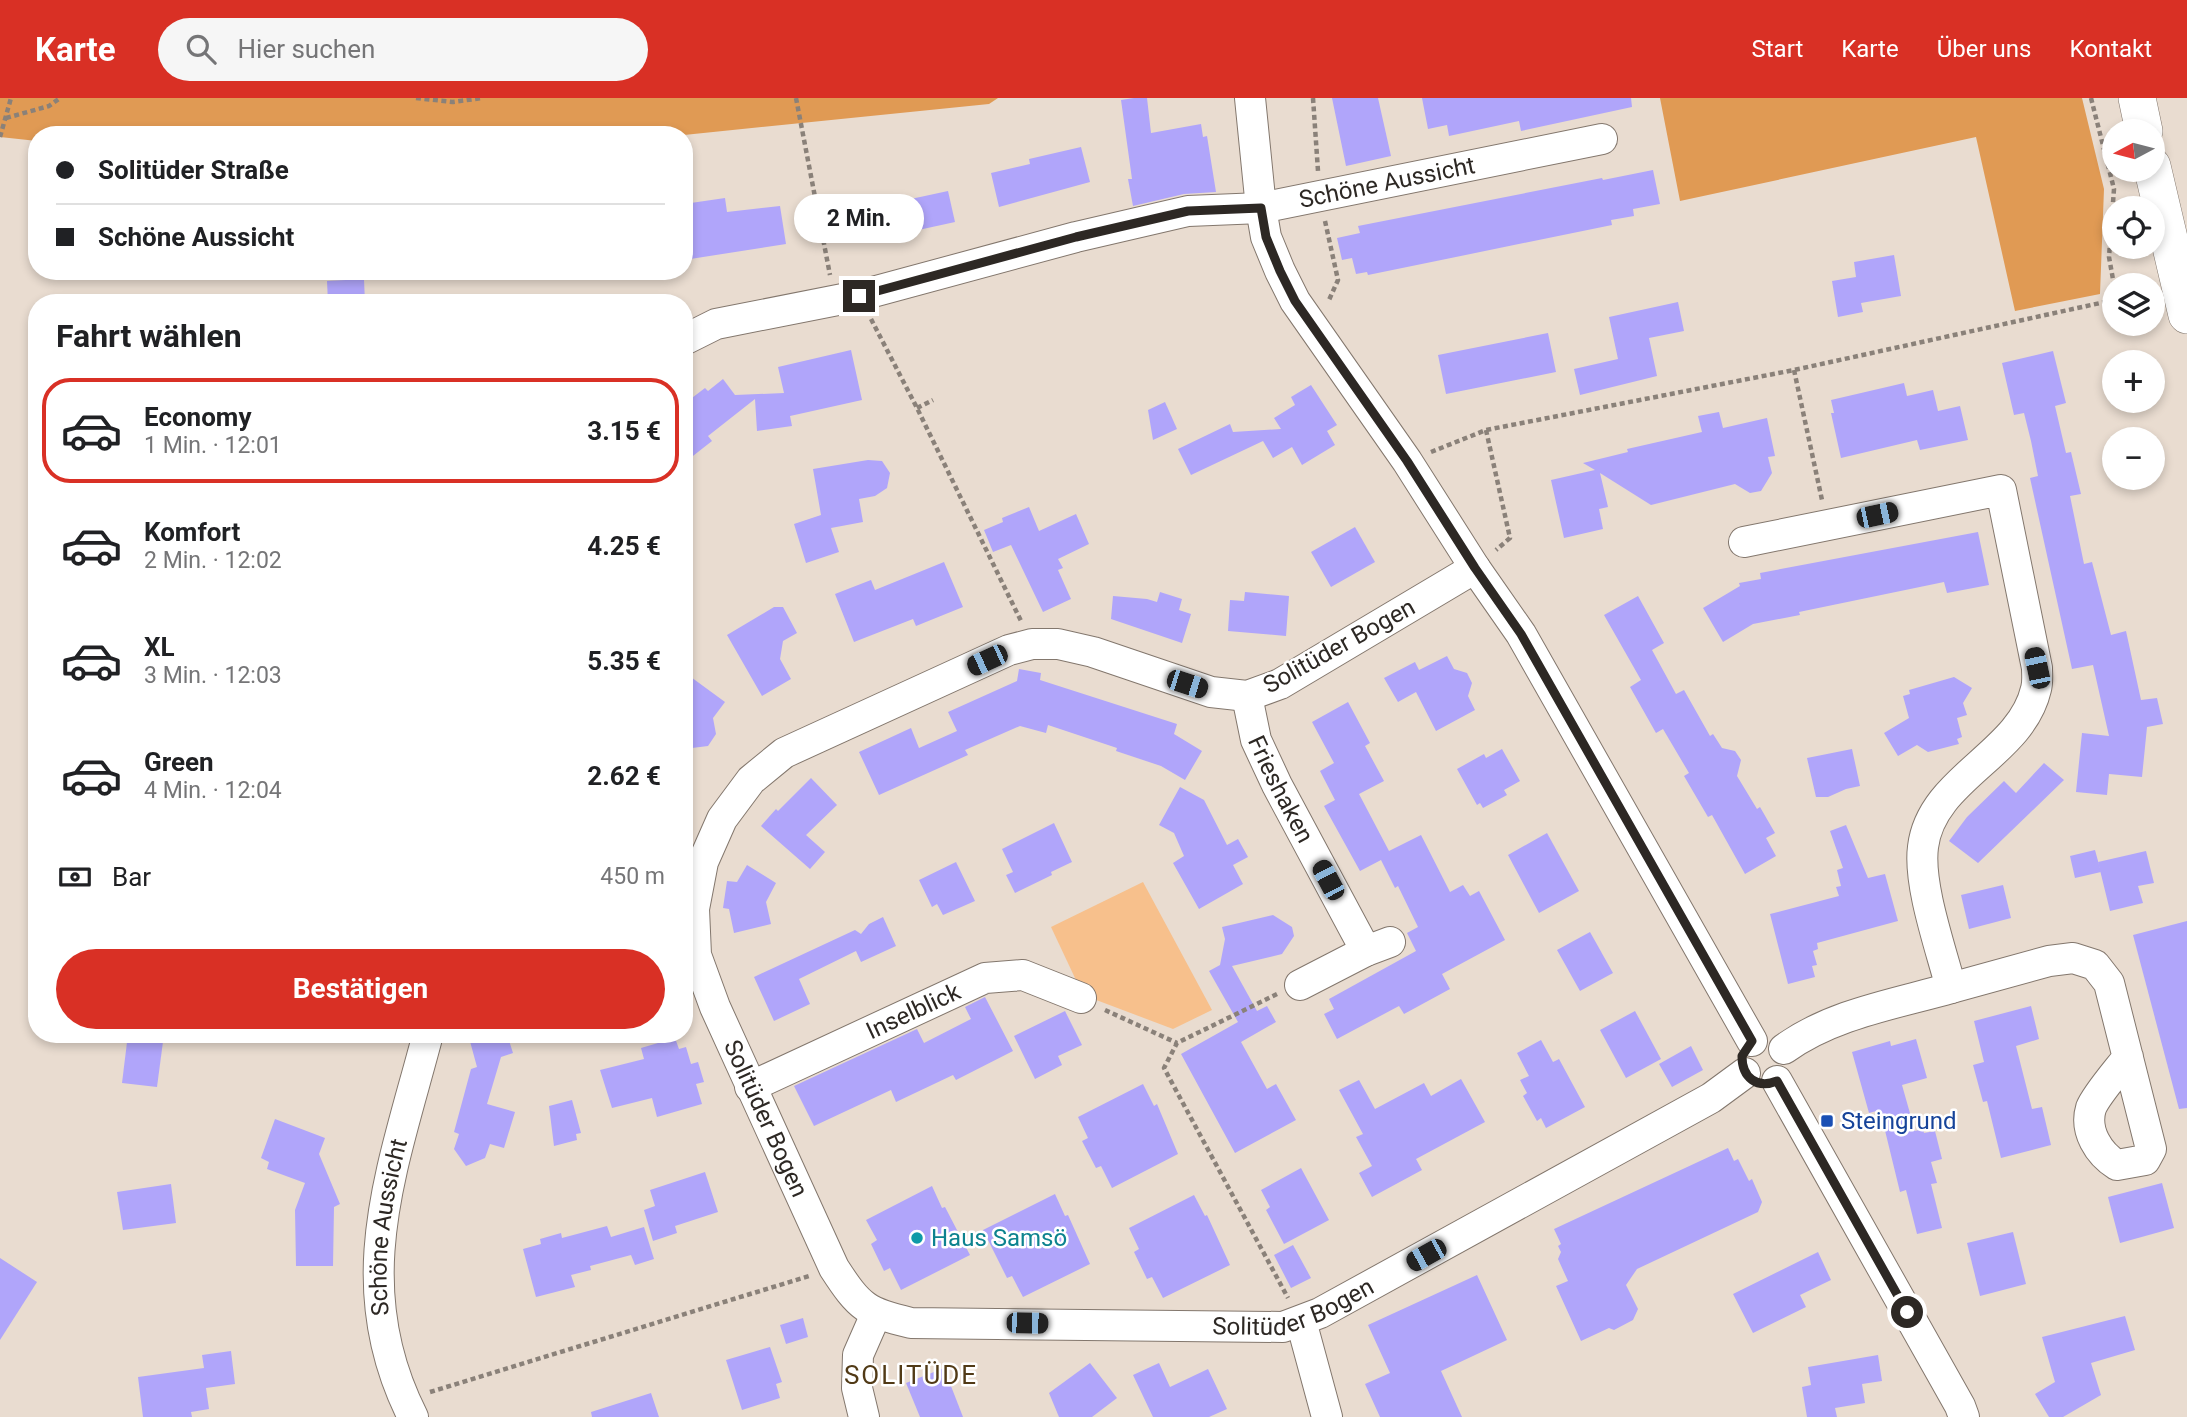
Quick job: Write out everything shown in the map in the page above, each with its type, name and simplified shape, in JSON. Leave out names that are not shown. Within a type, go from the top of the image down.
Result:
[{"type":"main road","points":[[2137,98],[2141,119]]},
{"type":"main road","points":[[2156,182],[2187,314]]},
{"type":"street","points":[[1250,98],[1266,237],[1295,301],[1407,461],[1521,634],[1752,1041]]},
{"type":"street","name":"Schöne Aussicht","points":[[693,336],[716,324],[847,299],[1076,237],[1188,211],[1261,208],[1602,139]]},
{"type":"street","points":[[1744,542],[2001,490],[2037,668],[2037,688],[2029,708],[2012,732],[1937,807],[1926,828],[1922,849],[1922,875],[1951,988]]},
{"type":"street","name":"Solitüder Bogen","points":[[1475,568],[1280,684],[1247,696],[1211,692],[1093,652],[1058,644],[1032,644],[1009,650],[784,753],[751,780],[722,819],[703,862],[694,909],[696,955],[715,1007],[750,1087],[834,1268],[853,1296],[876,1314],[911,1323],[1283,1328],[1320,1313],[1711,1098],[1745,1073]]},
{"type":"street","name":"Frieshaken","points":[[1247,696],[1256,740],[1277,785],[1378,947],[1300,985]]},
{"type":"street","points":[[1784,1049],[1804,1034],[1830,1023],[2049,961],[2073,958],[2095,965],[2109,983],[2128,1057]]},
{"type":"street","name":"Inselblick","points":[[750,1087],[985,978],[1023,975],[1081,999]]},
{"type":"street","points":[[1770,1039],[1778,1042],[1784,1049],[1788,1057],[1787,1066],[1777,1081],[1760,1084],[1745,1073],[1742,1056],[1752,1041],[1770,1039]]},
{"type":"street","name":"Schöne Aussicht","points":[[409,1409],[388,1355],[380,1317],[379,1238],[387,1189],[426,1043]]},
{"type":"street","points":[[1777,1081],[1964,1417]]},
{"type":"street","points":[[864,1417],[857,1388],[858,1355],[876,1314]]},
{"type":"street","points":[[1300,1321],[1327,1417]]},
{"type":"path","points":[[0,137],[11,98]]},
{"type":"path","points":[[6,118],[48,106],[60,98]]},
{"type":"path","points":[[416,98],[453,102],[482,98]]},
{"type":"path","points":[[797,98],[847,299],[917,408],[1032,644]]},
{"type":"path","points":[[2091,98],[2114,189],[2109,257],[2112,273]]},
{"type":"path","points":[[1407,461],[1486,430],[1794,370],[2102,303]]},
{"type":"path","points":[[1794,370],[1827,525]]},
{"type":"path","points":[[917,408],[933,400]]},
{"type":"path","points":[[1475,568],[1510,538],[1486,430]]},
{"type":"path","points":[[1300,985],[1177,1043],[1164,1068],[1300,1321]]},
{"type":"path","points":[[1081,999],[1177,1043]]},
{"type":"path","points":[[409,1409],[834,1268]]},
{"type":"shaded area","points":[[0,98],[998,98],[989,104],[693,134],[693,126],[28,126],[28,140],[0,137]]},
{"type":"shaded area","points":[[1660,98],[2082,98],[2104,189],[2100,294],[2015,311],[1976,137],[1680,201]]},
{"type":"shaded area","points":[[1143,882],[1212,1010],[1173,1029],[1083,995],[1051,927]]},
{"type":"building","points":[[1147,98],[1151,133],[1201,124],[1203,137],[1207,136],[1216,192],[1184,194],[1133,206],[1121,100]]},
{"type":"building","points":[[1332,98],[1378,98],[1391,156],[1346,166]]},
{"type":"building","points":[[1422,98],[1631,98],[1632,107],[1521,131],[1519,121],[1449,136],[1447,125],[1428,129]]},
{"type":"building","points":[[1081,147],[1090,182],[999,207],[991,173],[1030,164],[1029,159]]},
{"type":"building","points":[[1653,170],[1660,204],[1633,209],[1634,216],[1611,220],[1612,225],[1368,275],[1367,272],[1356,274],[1352,258],[1342,260],[1337,238],[1360,233],[1358,226]]},
{"type":"building","points":[[948,191],[955,222],[891,236],[883,205]]},
{"type":"building","points":[[881,196],[887,224],[835,236],[829,208]]},
{"type":"building","points":[[725,198],[727,212],[780,206],[786,244],[693,259],[693,203]]},
{"type":"building","points":[[1894,255],[1901,296],[1861,303],[1863,312],[1838,317],[1832,281],[1856,277],[1854,262]]},
{"type":"building","points":[[364,280],[365,294],[328,294],[327,281]]},
{"type":"building","points":[[1678,302],[1684,331],[1649,338],[1657,376],[1580,395],[1574,369],[1618,359],[1609,317]]},
{"type":"building","points":[[1548,333],[1556,372],[1446,394],[1438,355]]},
{"type":"building","points":[[851,350],[862,400],[790,416],[792,426],[757,431],[755,399],[708,436],[712,441],[693,456],[693,397],[705,388],[708,391],[723,379],[735,395],[784,393],[778,367]]},
{"type":"building","points":[[2053,351],[2066,403],[2055,406],[2066,453],[2071,452],[2081,494],[2070,496],[2084,564],[2092,562],[2111,635],[2126,631],[2141,700],[2157,698],[2163,724],[2147,727],[2142,777],[2109,774],[2107,795],[2076,792],[2082,733],[2109,736],[2093,665],[2072,669],[2030,478],[2038,476],[2031,441],[2024,413],[2014,415],[2002,363]]},
{"type":"building","points":[[1904,383],[1907,396],[1933,390],[1938,411],[1960,406],[1968,440],[1920,450],[1917,440],[1841,458],[1831,413],[1834,413],[1831,400]]},
{"type":"building","points":[[1311,385],[1337,425],[1327,431],[1335,445],[1302,465],[1292,447],[1273,458],[1263,441],[1191,475],[1178,449],[1230,424],[1233,432],[1281,429],[1274,418],[1295,405],[1291,397]]},
{"type":"building","points":[[1165,402],[1177,429],[1153,440],[1148,410]]},
{"type":"building","points":[[1719,412],[1723,428],[1767,418],[1775,456],[1768,457],[1772,473],[1761,491],[1750,493],[1735,484],[1651,505],[1600,473],[1608,507],[1599,509],[1603,529],[1564,538],[1551,480],[1595,470],[1583,463],[1628,452],[1627,449],[1702,432],[1698,416]]},
{"type":"building","points":[[868,460],[882,461],[890,473],[887,488],[875,496],[859,499],[863,522],[831,528],[839,552],[806,563],[794,524],[821,515],[813,469]]},
{"type":"building","points":[[1029,507],[1039,531],[1076,514],[1089,544],[1058,559],[1063,568],[1058,570],[1071,599],[1043,612],[1011,545],[993,552],[984,530],[1003,522],[1002,518]]},
{"type":"building","points":[[1355,527],[1375,562],[1331,587],[1311,552]]},
{"type":"building","points":[[1978,532],[1989,585],[1947,593],[1944,582],[1799,612],[1800,615],[1753,624],[1723,642],[1703,608],[1740,586],[1739,583],[1761,579],[1760,573]]},
{"type":"building","points":[[944,562],[963,607],[916,626],[913,619],[854,642],[835,594],[871,580],[875,590]]},
{"type":"building","points":[[1160,592],[1182,599],[1179,610],[1191,614],[1182,643],[1111,619],[1113,596],[1157,602]]},
{"type":"building","points":[[1245,592],[1289,596],[1286,636],[1228,631],[1230,600],[1244,601]]},
{"type":"building","points":[[1638,596],[1664,643],[1652,650],[1676,694],[1684,690],[1710,736],[1713,734],[1722,748],[1735,751],[1741,760],[1737,776],[1775,833],[1766,838],[1776,856],[1745,874],[1712,815],[1708,817],[1684,776],[1689,773],[1663,729],[1656,733],[1630,687],[1641,680],[1604,615]]},
{"type":"building","points":[[774,607],[783,607],[797,633],[783,641],[780,659],[791,679],[762,696],[727,635]]},
{"type":"building","points":[[1447,656],[1454,669],[1467,673],[1472,683],[1468,696],[1475,710],[1436,731],[1416,692],[1398,702],[1384,678],[1415,662],[1419,670]]},
{"type":"building","points":[[1019,669],[1041,673],[1040,680],[1177,724],[1174,734],[1202,751],[1185,780],[1161,766],[1116,751],[1117,748],[1048,725],[1046,733],[1020,726],[965,750],[968,755],[879,795],[859,752],[911,728],[919,748],[957,731],[948,712],[1017,681]]},
{"type":"building","points":[[1954,677],[1972,688],[1963,703],[1967,715],[1957,718],[1962,737],[1957,739],[1959,744],[1928,752],[1917,745],[1898,756],[1884,733],[1909,718],[1903,696],[1910,694],[1909,690]]},
{"type":"building","points":[[693,679],[725,702],[713,718],[716,734],[708,746],[693,748]]},
{"type":"building","points":[[1348,702],[1370,743],[1365,746],[1384,781],[1359,794],[1389,851],[1421,835],[1450,892],[1463,885],[1470,896],[1479,891],[1505,940],[1442,974],[1450,989],[1404,1014],[1399,1006],[1337,1039],[1324,1014],[1334,1009],[1329,999],[1416,951],[1407,933],[1418,927],[1398,886],[1395,888],[1381,860],[1360,871],[1324,806],[1335,800],[1320,771],[1334,763],[1312,722]]},
{"type":"building","points":[[1502,749],[1520,781],[1504,790],[1507,795],[1483,808],[1480,803],[1477,805],[1457,769],[1484,754],[1486,758]]},
{"type":"building","points":[[1852,749],[1860,786],[1828,797],[1816,797],[1807,758]]},
{"type":"building","points":[[2044,763],[2064,780],[1978,863],[1949,841],[1967,817],[2004,781],[2016,793]]},
{"type":"building","points":[[811,778],[837,805],[806,835],[825,852],[810,869],[761,826]]},
{"type":"building","points":[[1180,787],[1204,800],[1227,845],[1238,839],[1248,857],[1233,865],[1243,884],[1199,909],[1173,863],[1184,856],[1174,833],[1159,825]]},
{"type":"building","points":[[1054,823],[1072,862],[1015,893],[1006,875],[1013,872],[1002,849]]},
{"type":"building","points":[[1846,825],[1868,878],[1885,874],[1898,921],[1817,943],[1818,949],[1813,951],[1817,965],[1812,966],[1815,977],[1788,984],[1770,914],[1839,896],[1836,887],[1841,886],[1837,870],[1843,868],[1830,831]]},
{"type":"building","points":[[1547,833],[1579,891],[1539,913],[1508,855]]},
{"type":"building","points":[[2095,850],[2101,872],[2075,878],[2070,856]]},
{"type":"building","points":[[2146,851],[2154,883],[2138,886],[2143,903],[2110,911],[2098,862]]},
{"type":"building","points":[[956,862],[975,901],[943,915],[937,904],[932,907],[919,880]]},
{"type":"building","points":[[747,865],[776,883],[766,902],[771,924],[734,933],[729,909],[723,908],[727,881],[737,882]]},
{"type":"building","points":[[2003,885],[2011,918],[1969,929],[1961,895]]},
{"type":"building","points":[[1273,915],[1292,927],[1294,936],[1282,954],[1232,966],[1257,1011],[1267,1006],[1276,1022],[1241,1042],[1267,1089],[1276,1084],[1296,1120],[1235,1153],[1181,1054],[1238,1022],[1209,971],[1220,965],[1225,939],[1222,927]]},
{"type":"building","points":[[883,917],[896,946],[861,962],[856,951],[799,979],[810,1004],[774,1021],[754,977],[855,930],[861,934],[869,924]]},
{"type":"building","points":[[2187,921],[2187,1108],[2179,1109],[2133,935]]},
{"type":"building","points":[[1590,932],[1613,973],[1580,991],[1557,950]]},
{"type":"building","points":[[985,997],[1013,1051],[956,1080],[953,1075],[896,1102],[891,1090],[814,1126],[794,1086],[917,1029],[924,1043],[971,1019],[965,1007]]},
{"type":"building","points":[[2031,1006],[2039,1039],[2016,1046],[2032,1109],[2042,1107],[2051,1145],[2001,1158],[1987,1101],[1983,1102],[1973,1065],[1984,1062],[1974,1021]]},
{"type":"building","points":[[1065,1011],[1082,1045],[1058,1056],[1062,1065],[1035,1079],[1014,1036]]},
{"type":"building","points":[[1635,1011],[1661,1059],[1626,1078],[1600,1030]]},
{"type":"building","points":[[1916,1039],[1927,1078],[1902,1085],[1915,1131],[1935,1131],[1942,1159],[1931,1162],[1937,1183],[1931,1184],[1942,1228],[1917,1234],[1906,1190],[1900,1192],[1880,1110],[1869,1113],[1852,1052],[1890,1041],[1891,1046]]},
{"type":"building","points":[[1541,1040],[1553,1062],[1559,1059],[1585,1107],[1546,1128],[1541,1118],[1537,1121],[1523,1096],[1527,1093],[1520,1080],[1529,1076],[1517,1053]]},
{"type":"building","points":[[127,1043],[163,1043],[157,1087],[122,1083]]},
{"type":"building","points":[[470,1043],[510,1043],[513,1053],[501,1057],[487,1104],[515,1112],[504,1148],[490,1144],[485,1158],[466,1166],[454,1149],[459,1134],[454,1132],[471,1069],[477,1067]]},
{"type":"building","points":[[658,1043],[677,1043],[679,1049],[686,1047],[691,1064],[698,1062],[704,1082],[696,1084],[702,1104],[657,1117],[652,1098],[612,1108],[600,1070],[644,1059],[641,1048]]},
{"type":"building","points":[[1691,1046],[1703,1070],[1672,1087],[1659,1064]]},
{"type":"building","points":[[1461,1079],[1485,1122],[1416,1159],[1422,1170],[1372,1197],[1359,1173],[1372,1166],[1356,1137],[1363,1134],[1339,1090],[1359,1080],[1375,1109],[1424,1083],[1431,1096]]},
{"type":"building","points":[[1143,1084],[1154,1106],[1157,1104],[1178,1154],[1112,1188],[1101,1166],[1096,1168],[1082,1141],[1088,1138],[1078,1117]]},
{"type":"building","points":[[572,1100],[581,1133],[576,1134],[577,1140],[554,1146],[549,1106]]},
{"type":"building","points":[[275,1119],[325,1138],[319,1154],[340,1204],[334,1207],[333,1266],[296,1266],[295,1210],[305,1183],[267,1169],[269,1162],[261,1158]]},
{"type":"building","points":[[1728,1148],[1734,1161],[1738,1159],[1749,1181],[1752,1179],[1762,1202],[1758,1212],[1637,1269],[1626,1285],[1638,1309],[1633,1320],[1614,1330],[1609,1328],[1581,1341],[1556,1286],[1568,1281],[1558,1259],[1561,1252],[1558,1246],[1561,1244],[1554,1229]]},
{"type":"building","points":[[1301,1168],[1329,1220],[1284,1244],[1266,1210],[1270,1207],[1261,1190]]},
{"type":"building","points":[[705,1172],[718,1212],[675,1226],[677,1233],[653,1241],[644,1210],[655,1206],[650,1190]]},
{"type":"building","points":[[2162,1183],[2174,1228],[2120,1243],[2108,1197]]},
{"type":"building","points":[[171,1184],[176,1223],[123,1230],[117,1192]]},
{"type":"building","name":"Haus Samsö","points":[[932,1186],[970,1255],[901,1290],[890,1268],[884,1271],[871,1244],[877,1240],[866,1220]]},
{"type":"building","points":[[1055,1194],[1065,1216],[1068,1215],[1090,1264],[1023,1297],[1012,1276],[1007,1278],[983,1230]]},
{"type":"building","points":[[1194,1195],[1205,1216],[1207,1215],[1230,1265],[1163,1298],[1152,1277],[1147,1279],[1134,1252],[1139,1249],[1129,1228]]},
{"type":"building","points":[[607,1226],[611,1237],[644,1227],[654,1259],[635,1265],[631,1255],[590,1266],[591,1270],[571,1275],[575,1287],[536,1297],[523,1249],[541,1244],[540,1239],[561,1233],[562,1238]]},
{"type":"building","points":[[2013,1232],[2026,1284],[1980,1296],[1967,1243]]},
{"type":"building","points":[[1293,1245],[1311,1278],[1291,1288],[1274,1255]]},
{"type":"building","points":[[1818,1252],[1831,1280],[1800,1295],[1806,1307],[1753,1333],[1733,1294]]},
{"type":"building","points":[[0,1258],[37,1282],[0,1340]]},
{"type":"building","points":[[1477,1275],[1507,1340],[1441,1371],[1462,1417],[1380,1417],[1365,1384],[1390,1373],[1368,1325]]},
{"type":"building","points":[[2125,1316],[2135,1350],[2091,1363],[2101,1395],[2063,1417],[2049,1417],[2035,1394],[2055,1382],[2042,1337]]},
{"type":"building","points":[[803,1318],[808,1337],[786,1344],[780,1325]]},
{"type":"building","points":[[770,1347],[782,1382],[776,1384],[780,1398],[742,1410],[726,1360]]},
{"type":"building","points":[[231,1351],[235,1384],[206,1388],[209,1409],[191,1412],[192,1417],[143,1417],[138,1377],[204,1368],[202,1355]]},
{"type":"building","points":[[1878,1355],[1882,1381],[1862,1384],[1865,1403],[1835,1408],[1837,1417],[1807,1417],[1802,1387],[1811,1385],[1808,1367]]},
{"type":"building","points":[[1090,1363],[1117,1398],[1092,1417],[1059,1417],[1049,1393]]},
{"type":"building","points":[[1159,1363],[1170,1387],[1208,1369],[1227,1409],[1209,1417],[1153,1417],[1133,1375]]},
{"type":"building","points":[[944,1368],[963,1417],[920,1417],[906,1383]]},
{"type":"building","points":[[651,1393],[659,1417],[592,1417],[591,1412]]},
{"type":"place","name":"Steingrund","points":[[1827,1121]]},
{"type":"place","name":"Haus Samsö","points":[[917,1238]]},
{"type":"district","name":"SOLITÜDE","points":[[911,1375]]},
{"type":"route","points":[[859,296],[1076,237],[1188,211],[1261,208],[1266,237],[1295,301],[1407,461],[1521,634],[1752,1041],[1742,1056],[1745,1073],[1760,1084],[1777,1081],[1907,1312]]}]
